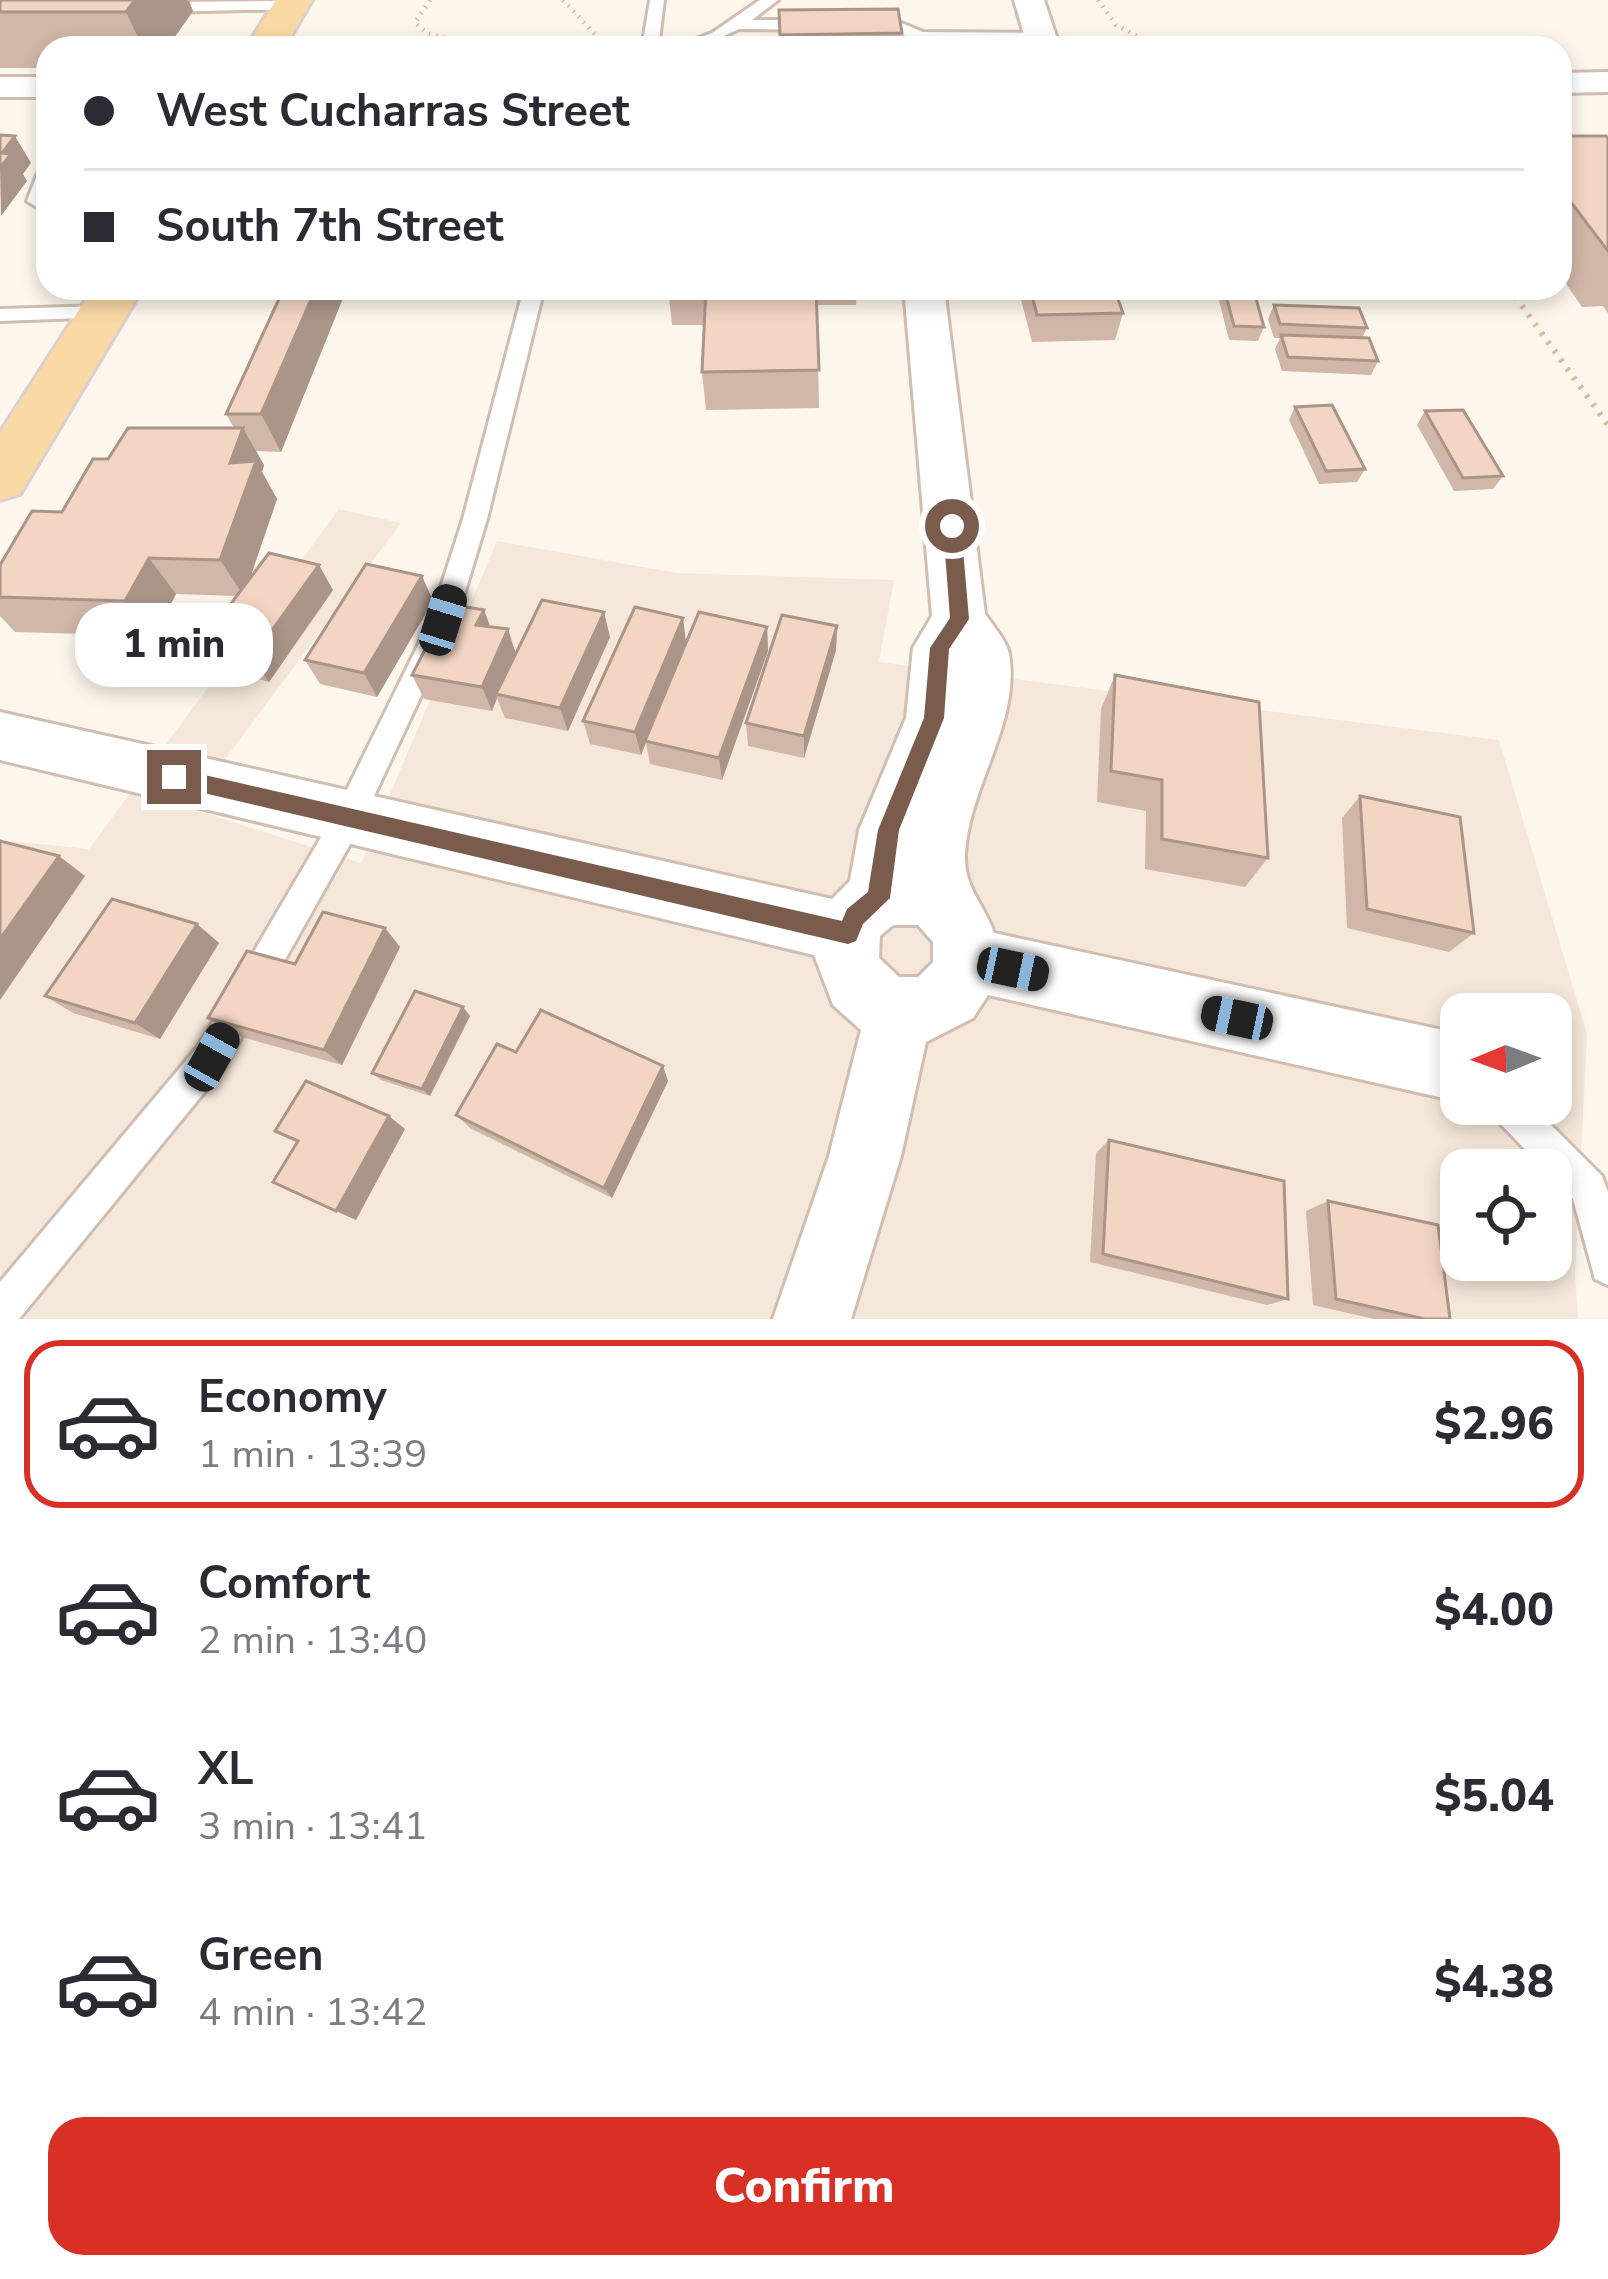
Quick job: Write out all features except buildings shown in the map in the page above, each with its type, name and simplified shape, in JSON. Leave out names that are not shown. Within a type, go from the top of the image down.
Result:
[{"type":"main road","points":[[272,36],[293,3]]},
{"type":"main road","points":[[0,479],[110,300]]},
{"type":"street","points":[[1030,0],[1040,36]]},
{"type":"street","points":[[1572,82],[1608,82]]},
{"type":"street","points":[[0,87],[36,87]]},
{"type":"street","points":[[0,736],[348,819],[888,911],[961,926],[968,959],[964,978],[938,1006],[899,1011],[878,1004],[862,990],[845,953],[888,911],[938,832],[981,694],[982,652],[959,619],[925,300]]},
{"type":"street","points":[[968,959],[1440,1063]]},
{"type":"street","points":[[812,1319],[865,1156],[899,1011]]},
{"type":"lane","points":[[652,36],[657,0]]},
{"type":"lane","points":[[710,36],[737,25],[770,0]]},
{"type":"lane","points":[[140,7],[293,3]]},
{"type":"lane","points":[[737,25],[827,25]]},
{"type":"lane","points":[[849,25],[894,25],[916,36]]},
{"type":"lane","points":[[0,315],[110,300]]},
{"type":"lane","points":[[0,1312],[212,1057],[348,819],[443,620],[475,519],[531,300]]},
{"type":"lane","points":[[1526,1125],[1589,1189],[1608,1266]]},
{"type":"path","points":[[430,0],[415,23],[439,36]]},
{"type":"path","points":[[563,0],[598,36]]},
{"type":"path","points":[[1099,0],[1106,17],[1132,36]]},
{"type":"path","points":[[1518,300],[1608,425]]},
{"type":"shaded area","points":[[339,509],[401,523],[189,808],[361,863],[497,541],[677,573],[894,580],[879,662],[1499,740],[1587,1034],[1575,1275],[1578,1319],[0,1319],[0,856],[11,841],[89,849]]},
{"type":"route","points":[[174,777],[848,933],[855,917],[879,898],[889,830],[934,718],[940,648],[959,619],[952,526]]}]
